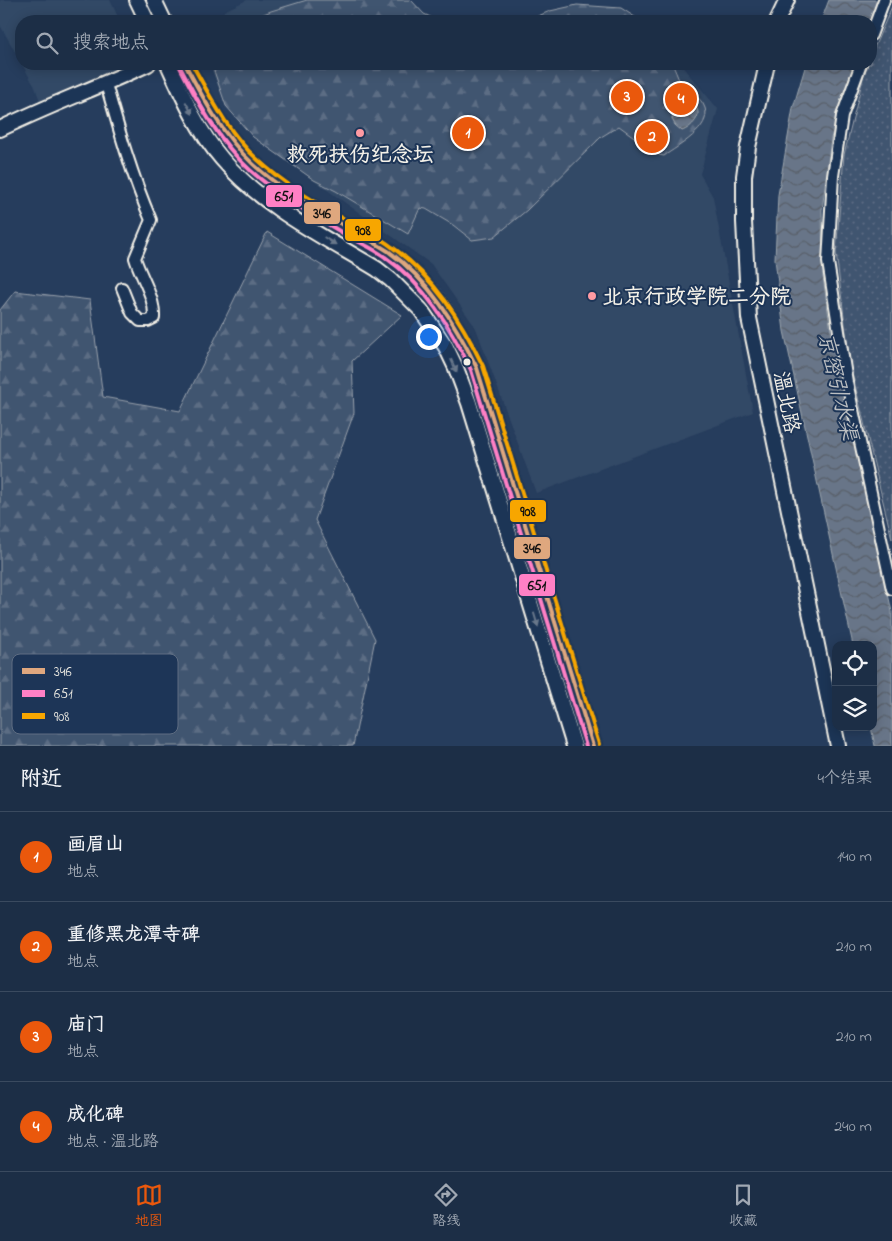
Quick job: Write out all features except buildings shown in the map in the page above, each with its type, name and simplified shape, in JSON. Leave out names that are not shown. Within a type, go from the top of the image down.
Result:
[{"type":"main road","points":[[137,0],[144,15]]},
{"type":"main road","points":[[154,0],[161,15]]},
{"type":"main road","points":[[780,15],[787,0]]},
{"type":"main road","points":[[0,129],[32,113],[106,84],[135,70]]},
{"type":"main road","points":[[171,70],[202,132],[222,159],[252,189],[280,210],[377,269],[391,280],[421,310],[446,347],[469,403],[574,746]]},
{"type":"main road","points":[[188,70],[212,114],[228,136],[252,163],[300,200],[388,252],[430,289],[452,320],[477,368],[593,746]]},
{"type":"main road","name":"温北路","points":[[766,70],[748,148],[744,176],[744,222],[749,318],[838,746]]},
{"type":"street","points":[[877,19],[884,0]]},
{"type":"street","points":[[859,70],[842,116],[833,176],[828,262],[847,382],[892,589]]},
{"type":"street","points":[[106,84],[131,169],[151,220],[135,258],[152,298],[155,309],[154,318],[148,321],[140,321],[132,314],[122,288]]},
{"type":"shaded area","points":[[0,0],[110,0],[117,15],[15,15],[15,51],[0,25]]},
{"type":"shaded area","points":[[247,0],[407,0],[414,15],[223,15],[224,11]]},
{"type":"shaded area","points":[[25,70],[113,70],[41,104],[35,87]]},
{"type":"shaded area","name":"北京行政学院二分院","points":[[685,70],[718,109],[700,174],[713,197],[753,412],[536,493],[476,328],[431,264],[253,137],[226,106],[212,71]]},
{"type":"green space","points":[[307,0],[411,0],[426,15],[261,15]]},
{"type":"green space","points":[[577,5],[621,8],[632,15],[540,15]]},
{"type":"green space","points":[[892,6],[892,539],[850,364],[836,253],[844,155],[865,70],[877,70],[877,41]]},
{"type":"green space","points":[[214,70],[675,70],[680,82],[703,104],[706,115],[704,123],[692,136],[664,156],[659,155],[619,126],[601,137],[527,210],[494,237],[472,240],[453,225],[426,209],[420,208],[408,234],[314,180],[253,137],[226,106]],"holes":[[[680,99],[696,106],[698,115],[672,119]]]},
{"type":"green space","points":[[267,232],[402,315],[352,361],[354,413],[315,520],[375,639],[353,746],[0,746],[0,310],[15,291],[90,300],[103,397],[180,411]]},
{"type":"water","points":[[829,0],[879,0],[872,15],[823,15]]},
{"type":"water","name":"京密引水渠","points":[[804,70],[852,70],[831,138],[822,210],[823,277],[833,345],[892,612],[892,746],[875,746],[872,731],[877,731],[877,641],[852,641],[784,331],[775,259],[778,195],[793,108]]},
{"type":"water","points":[[680,99],[688,101],[698,113],[695,121],[682,131],[675,125],[672,119]]},
{"type":"transit line","name":"651","points":[[182,70],[219,135],[250,170],[298,206],[385,257],[412,280],[445,322],[471,370],[586,746]]},
{"type":"transit line","name":"346","points":[[188,70],[223,130],[253,164],[302,201],[388,251],[403,263],[429,289],[460,335],[477,368],[593,746]]},
{"type":"transit line","name":"908","points":[[195,70],[229,127],[258,160],[293,187],[330,211],[383,241],[407,259],[421,272],[456,316],[483,366],[599,744]]},
{"type":"place","name":"庙门","points":[[627,97]]},
{"type":"place","name":"成化碑","points":[[681,99]]},
{"type":"place","name":"救死扶伤纪念坛","points":[[360,133]]},
{"type":"place","name":"画眉山","points":[[468,133]]},
{"type":"place","name":"重修黑龙潭寺碑","points":[[652,137]]},
{"type":"place","name":"北京行政学院二分院","points":[[592,296]]}]
